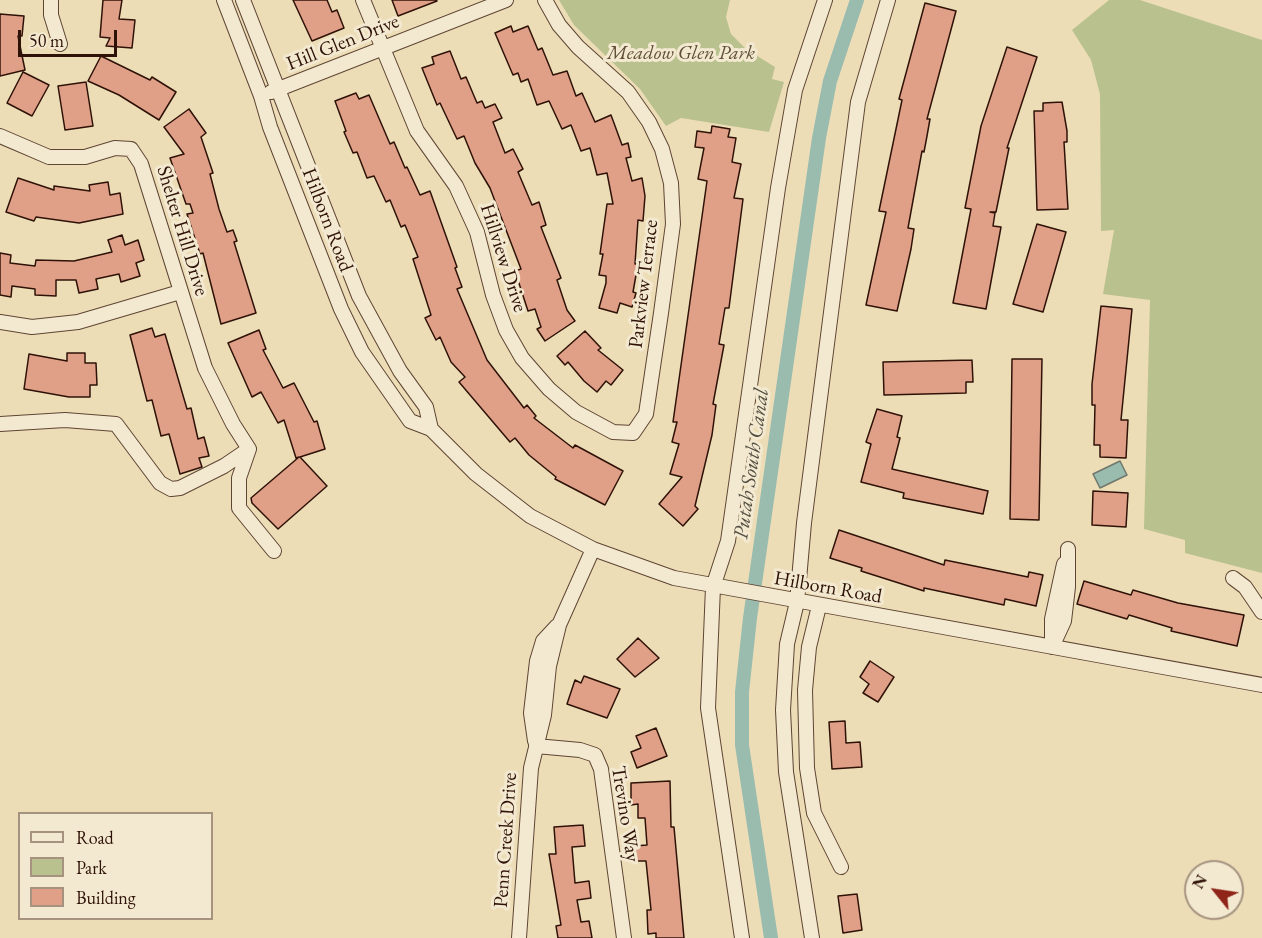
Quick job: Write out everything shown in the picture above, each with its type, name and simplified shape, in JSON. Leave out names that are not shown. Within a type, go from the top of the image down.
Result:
[{"type":"street","points":[[51,0],[51,15],[60,44]]},
{"type":"street","name":"Hilborn Road","points":[[224,0],[336,298],[362,352],[410,421],[431,429],[468,467],[499,493],[539,521],[593,549],[640,568],[718,588],[1262,685]]},
{"type":"street","name":"Hilborn Road","points":[[243,0],[359,296],[395,363],[426,407],[431,429]]},
{"type":"street","name":"Hillview Drive","points":[[363,0],[381,49],[417,131],[456,186],[477,232],[493,295],[506,330],[522,358],[549,389],[576,412],[613,432],[633,434]]},
{"type":"street","name":"Hill Glen Drive","points":[[261,96],[506,0]]},
{"type":"street","name":"Parkview Terrace","points":[[544,0],[559,25],[578,47],[628,92],[649,122],[662,150],[671,183],[673,224],[661,312],[645,414],[633,434]]},
{"type":"street","points":[[742,938],[708,708],[718,588],[728,541],[778,188],[795,90],[825,0]]},
{"type":"street","points":[[813,938],[786,772],[783,710],[787,644],[858,102],[888,0]]},
{"type":"street","name":"Shelter Hill Drive","points":[[0,136],[49,157],[85,157],[115,148],[131,149],[141,164],[205,368],[233,424],[249,449]]},
{"type":"street","points":[[0,322],[32,327],[78,322],[180,292]]},
{"type":"street","points":[[0,424],[65,420],[116,424],[160,483],[171,489],[180,488],[225,466],[249,449]]},
{"type":"street","points":[[249,449],[239,478],[239,508],[274,551]]},
{"type":"street","name":"Penn Creek Drive","points":[[519,938],[531,768],[544,715],[549,666],[559,625],[593,549]]},
{"type":"street","points":[[1068,549],[1068,587],[1064,621],[1052,647],[1052,619],[1068,549]]},
{"type":"street","points":[[1233,578],[1245,586],[1262,612]]},
{"type":"street","points":[[819,606],[809,647],[805,690],[807,768],[814,813],[841,867]]},
{"type":"street","name":"Penn Creek Drive","points":[[536,746],[531,713],[533,693],[543,641],[559,625]]},
{"type":"street","name":"Penn Creek Drive","points":[[533,693],[549,666]]},
{"type":"street","name":"Trevino Way","points":[[536,746],[580,750],[595,755],[601,769],[624,938]]},
{"type":"green space","name":"Meadow Glen Park","points":[[559,0],[730,0],[726,17],[731,34],[746,49],[775,67],[772,79],[784,82],[769,132],[681,118],[666,126],[640,89],[574,25]]},
{"type":"green space","points":[[1109,0],[1140,0],[1262,40],[1262,573],[1185,553],[1185,540],[1144,529],[1150,300],[1103,294],[1114,230],[1101,231],[1100,94],[1091,60],[1072,30]]},
{"type":"shaded area","points":[[1120,461],[1127,475],[1100,488],[1093,474]]},
{"type":"building","points":[[103,0],[122,0],[119,19],[135,20],[132,48],[106,46],[110,38],[100,37]]},
{"type":"building","points":[[293,0],[327,0],[332,12],[337,10],[344,28],[312,41]]},
{"type":"building","points":[[392,0],[436,0],[437,1],[398,16]]},
{"type":"building","points":[[925,3],[956,11],[927,119],[930,119],[908,228],[914,229],[911,249],[897,311],[866,305],[886,212],[879,211],[902,100],[899,99]]},
{"type":"building","points":[[0,14],[24,16],[22,36],[18,36],[25,70],[0,76]]},
{"type":"building","points":[[511,26],[513,32],[528,26],[538,50],[542,48],[553,75],[567,71],[576,96],[582,93],[595,122],[611,115],[622,145],[628,143],[631,157],[626,158],[632,181],[642,178],[645,196],[643,221],[638,220],[635,264],[638,264],[633,292],[636,293],[632,307],[620,303],[617,313],[599,308],[606,283],[606,276],[599,275],[603,254],[600,254],[607,204],[613,204],[607,173],[597,175],[590,148],[581,151],[571,125],[562,129],[549,101],[537,105],[528,79],[521,82],[518,73],[513,75],[495,33]]},
{"type":"building","points":[[1007,47],[1037,57],[1007,148],[1009,148],[996,212],[990,212],[995,213],[993,226],[1001,227],[986,309],[953,303],[971,209],[965,208],[981,126]]},
{"type":"building","points":[[450,51],[461,79],[466,77],[477,103],[482,101],[485,108],[495,104],[502,118],[493,122],[505,153],[513,149],[523,169],[518,172],[532,205],[539,202],[546,225],[541,227],[561,278],[557,280],[567,310],[575,321],[545,341],[537,329],[541,327],[535,309],[528,311],[515,271],[521,269],[490,188],[475,163],[464,136],[457,139],[440,103],[437,105],[422,68],[434,64],[432,57]]},
{"type":"building","points":[[101,56],[150,80],[152,77],[176,92],[159,120],[119,95],[88,81]]},
{"type":"building","points":[[23,72],[49,85],[32,116],[7,103]]},
{"type":"building","points":[[86,82],[93,126],[65,130],[58,86]]},
{"type":"building","points":[[356,93],[359,99],[369,95],[390,144],[394,142],[420,195],[430,191],[457,267],[455,268],[462,287],[457,289],[487,360],[524,408],[527,405],[536,416],[534,418],[573,448],[575,445],[623,471],[605,505],[555,479],[556,477],[529,455],[515,438],[510,442],[459,382],[465,377],[451,362],[440,337],[436,340],[425,318],[431,315],[413,259],[418,257],[405,225],[401,227],[390,200],[386,202],[374,176],[367,178],[357,152],[353,153],[344,132],[346,131],[335,101]]},
{"type":"building","points":[[1062,102],[1067,131],[1067,142],[1064,142],[1068,209],[1037,210],[1034,111],[1043,111],[1043,103]]},
{"type":"building","points":[[189,109],[206,133],[201,137],[213,173],[210,174],[219,209],[227,232],[233,230],[237,241],[234,242],[256,313],[221,324],[203,253],[200,254],[187,214],[193,213],[190,204],[186,204],[170,158],[184,154],[164,127]]},
{"type":"building","points":[[712,126],[730,129],[728,137],[736,138],[732,162],[741,164],[734,198],[743,199],[729,308],[725,308],[719,344],[724,345],[713,404],[716,405],[712,435],[695,506],[698,509],[683,526],[659,504],[682,477],[670,474],[679,444],[672,442],[677,422],[673,422],[707,181],[698,179],[704,148],[695,147],[697,131],[711,133]]},
{"type":"building","points":[[18,178],[54,190],[54,186],[90,191],[89,185],[108,182],[110,195],[120,193],[123,214],[79,223],[36,217],[34,221],[6,212]]},
{"type":"building","points":[[1037,224],[1066,232],[1043,312],[1013,304]]},
{"type":"building","points":[[122,235],[125,245],[138,240],[144,260],[136,263],[140,276],[121,282],[119,274],[96,279],[98,289],[79,293],[76,280],[56,280],[56,296],[35,295],[35,289],[12,286],[11,297],[0,295],[0,253],[11,255],[10,263],[35,266],[36,260],[74,261],[112,252],[108,240]]},
{"type":"building","points":[[1101,306],[1132,309],[1121,420],[1128,420],[1126,458],[1100,457],[1100,445],[1094,445],[1095,405],[1092,405],[1092,384]]},
{"type":"building","points":[[152,328],[155,337],[165,334],[187,409],[191,408],[198,439],[204,437],[209,456],[199,458],[202,467],[180,474],[169,434],[161,436],[152,400],[147,401],[130,335]]},
{"type":"building","points":[[259,330],[266,349],[263,350],[283,388],[294,383],[314,422],[317,421],[325,449],[300,457],[327,486],[278,529],[252,503],[251,498],[299,457],[296,458],[284,420],[278,423],[261,392],[252,397],[228,343]]},
{"type":"building","points":[[585,331],[601,348],[598,350],[623,370],[611,385],[606,381],[597,392],[568,362],[565,365],[557,356]]},
{"type":"building","points":[[67,353],[85,353],[85,363],[96,363],[97,385],[90,385],[90,397],[69,397],[24,389],[29,354],[67,361]]},
{"type":"building","points":[[1012,359],[1042,359],[1039,520],[1010,519]]},
{"type":"building","points":[[972,360],[973,382],[966,382],[966,393],[884,395],[883,362]]},
{"type":"building","points":[[877,409],[902,416],[897,437],[900,438],[892,469],[988,491],[983,514],[903,498],[904,493],[861,482],[871,444],[866,442]]},
{"type":"building","points":[[1093,491],[1128,493],[1126,527],[1092,525]]},
{"type":"building","points":[[839,530],[944,565],[945,560],[1028,577],[1029,572],[1043,575],[1036,606],[1005,599],[1004,605],[924,588],[924,591],[861,571],[862,568],[830,558]]},
{"type":"building","points":[[1084,581],[1131,595],[1133,590],[1178,603],[1244,615],[1237,646],[1171,631],[1172,628],[1129,615],[1127,619],[1077,604]]},
{"type":"building","points":[[638,638],[659,658],[635,677],[617,659]]},
{"type":"building","points":[[870,661],[894,677],[878,702],[863,693],[869,684],[860,677]]},
{"type":"building","points":[[584,676],[620,689],[607,718],[567,704],[575,680],[581,683]]},
{"type":"building","points":[[845,721],[846,743],[860,742],[862,767],[832,769],[829,722]]},
{"type":"building","points":[[656,728],[667,756],[637,768],[631,752],[641,748],[636,736]]},
{"type":"building","points":[[670,781],[671,827],[674,827],[684,938],[656,938],[656,933],[648,934],[647,910],[651,910],[646,861],[636,861],[635,846],[647,845],[645,818],[638,818],[638,804],[631,805],[631,783]]},
{"type":"building","points":[[583,825],[585,846],[572,847],[575,883],[589,881],[591,898],[577,900],[581,922],[589,921],[592,938],[558,938],[556,926],[561,925],[549,854],[556,854],[554,827]]},
{"type":"building","points":[[857,894],[862,930],[843,933],[838,896]]},
{"type":"waterway","name":"Putah South Canal","points":[[771,938],[742,745],[742,692],[750,618],[819,138],[830,81],[857,0]]}]
